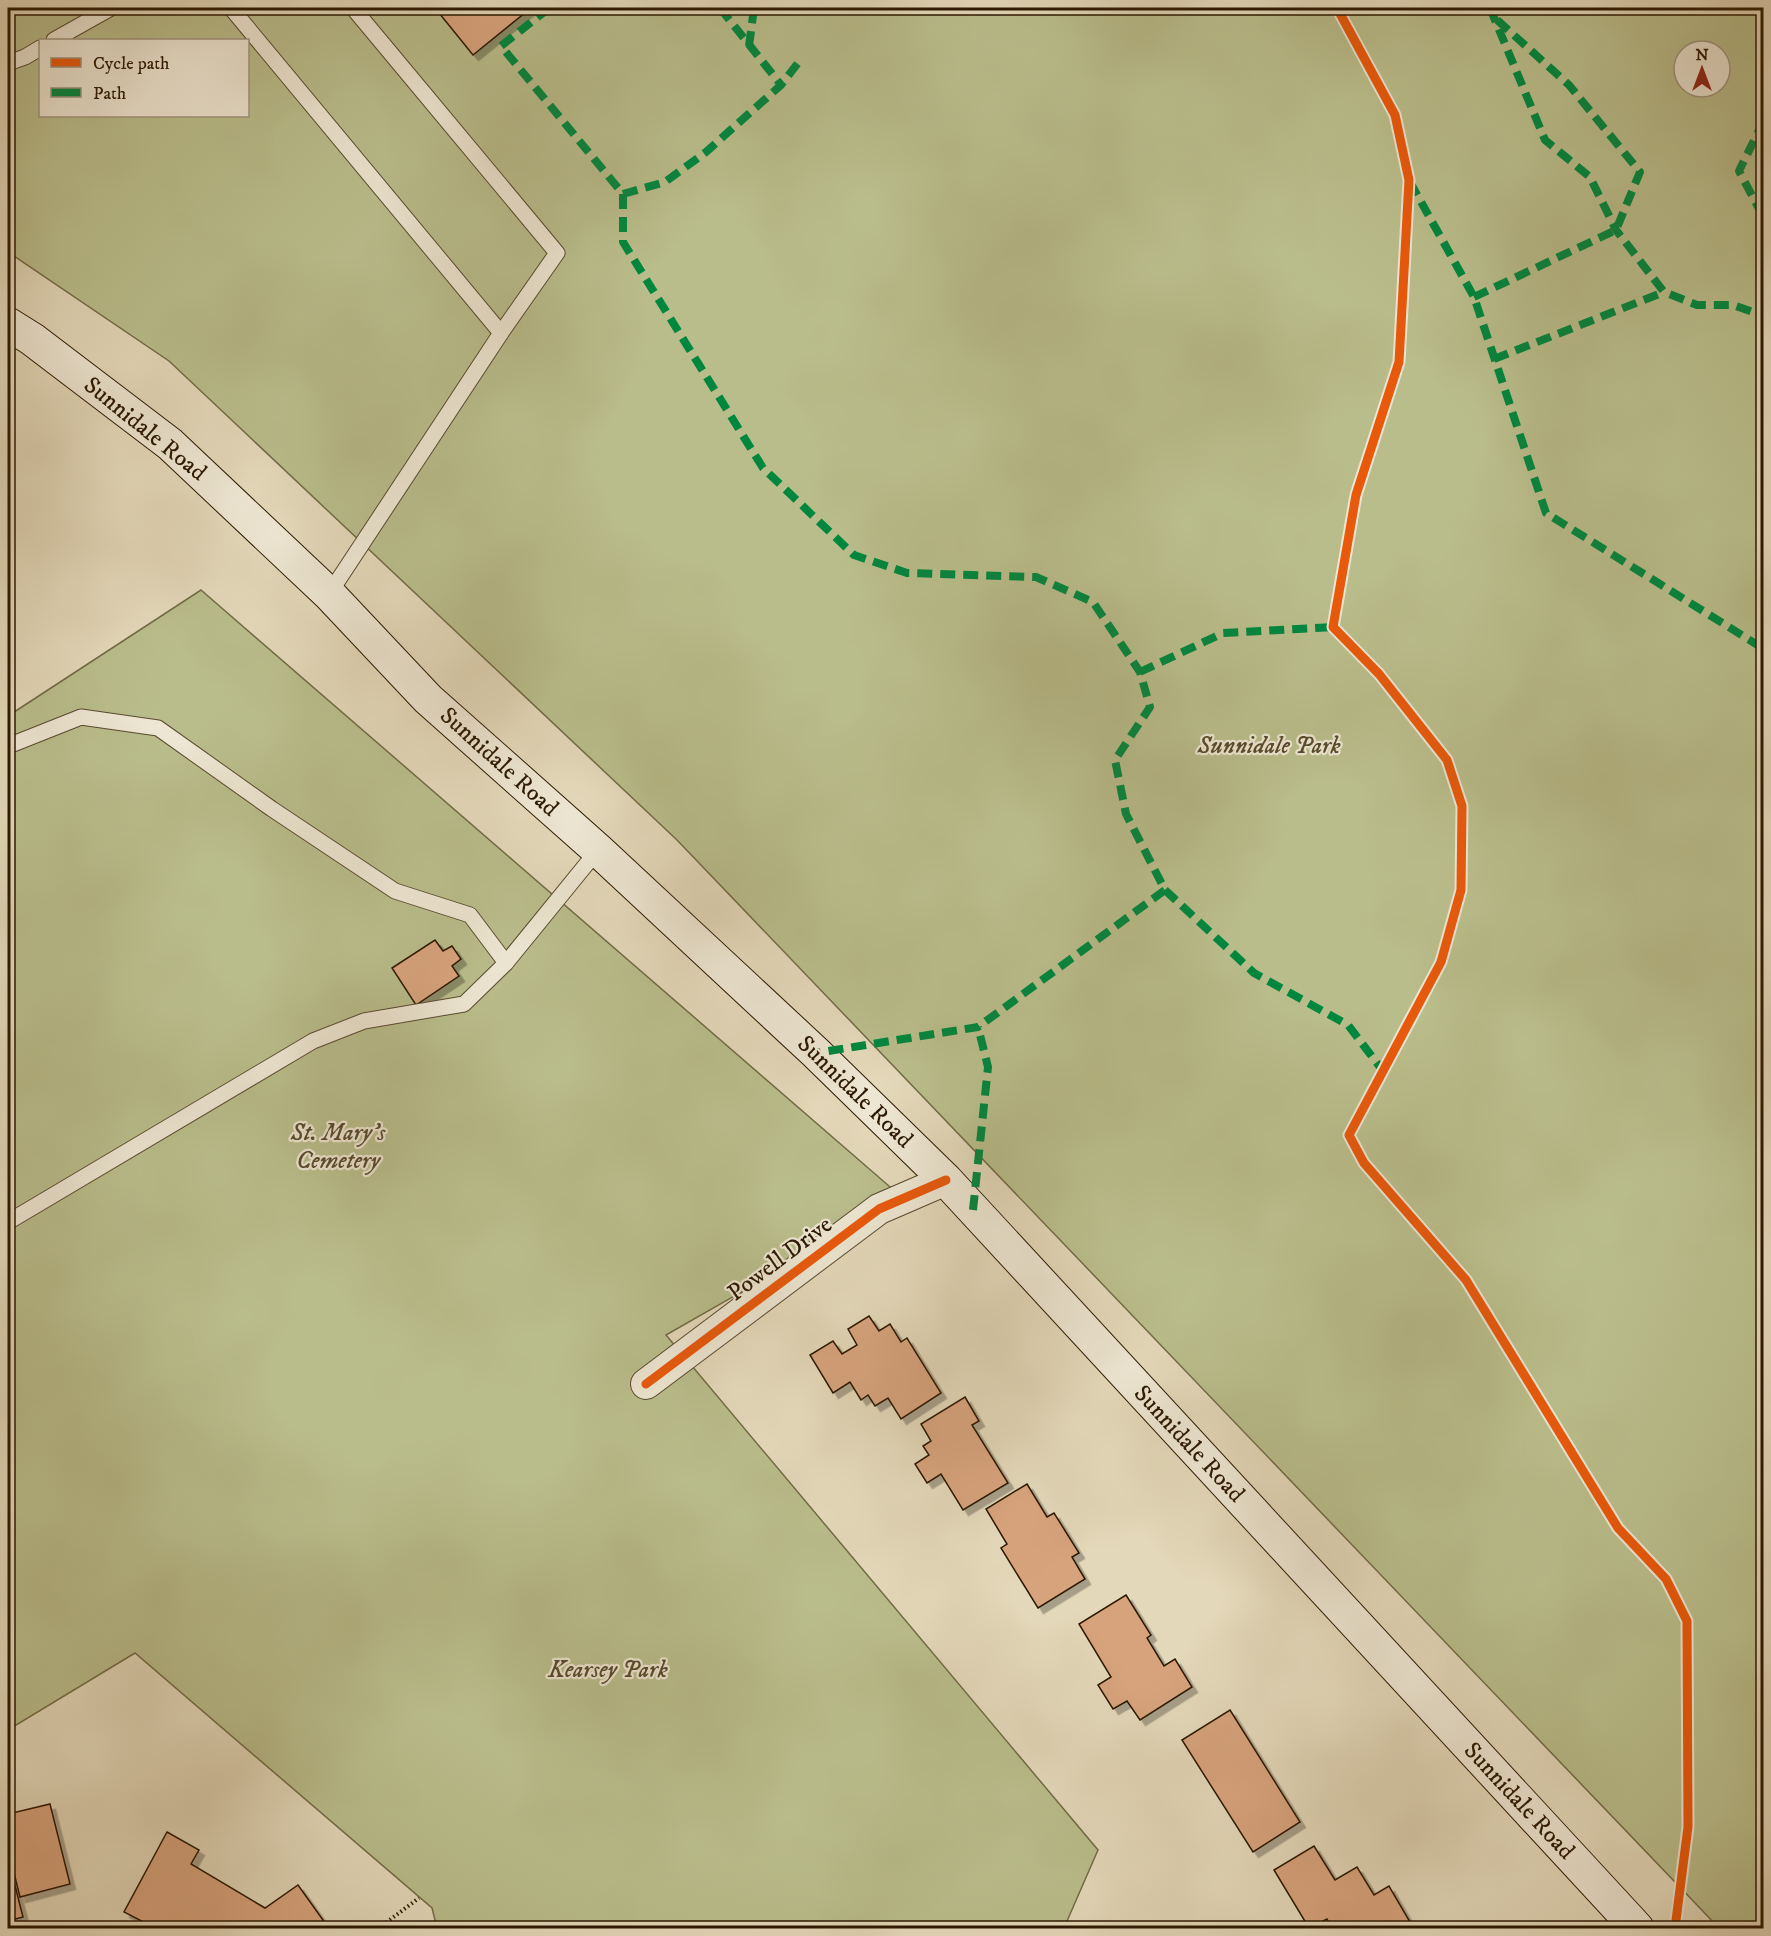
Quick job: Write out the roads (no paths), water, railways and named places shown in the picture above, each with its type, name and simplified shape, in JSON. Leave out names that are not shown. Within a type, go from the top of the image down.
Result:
[{"type":"main road","name":"Sunnidale Road","points":[[8,324],[32,339],[170,444],[329,594],[428,699],[598,850],[816,1053],[946,1180],[1637,1929]]},
{"type":"street","name":"Powell Drive","points":[[646,1384],[879,1209],[946,1180]]},
{"type":"lane","points":[[56,39],[111,8]]},
{"type":"lane","points":[[231,8],[501,333]]},
{"type":"lane","points":[[329,594],[501,333],[557,253],[353,8]]},
{"type":"lane","points":[[8,63],[26,57],[39,49]]},
{"type":"lane","points":[[8,746],[81,717],[158,728],[272,810],[395,891],[471,915],[506,963]]},
{"type":"lane","points":[[8,1222],[313,1041],[364,1022],[464,1004],[506,963],[598,850]]},
{"type":"park label","name":"Sunnidale Park","points":[[1269,746]]},
{"type":"park label","name":"St. Mary's Cemetery","points":[[338,1147]]},
{"type":"park label","name":"Kearsey Park","points":[[608,1670]]}]
